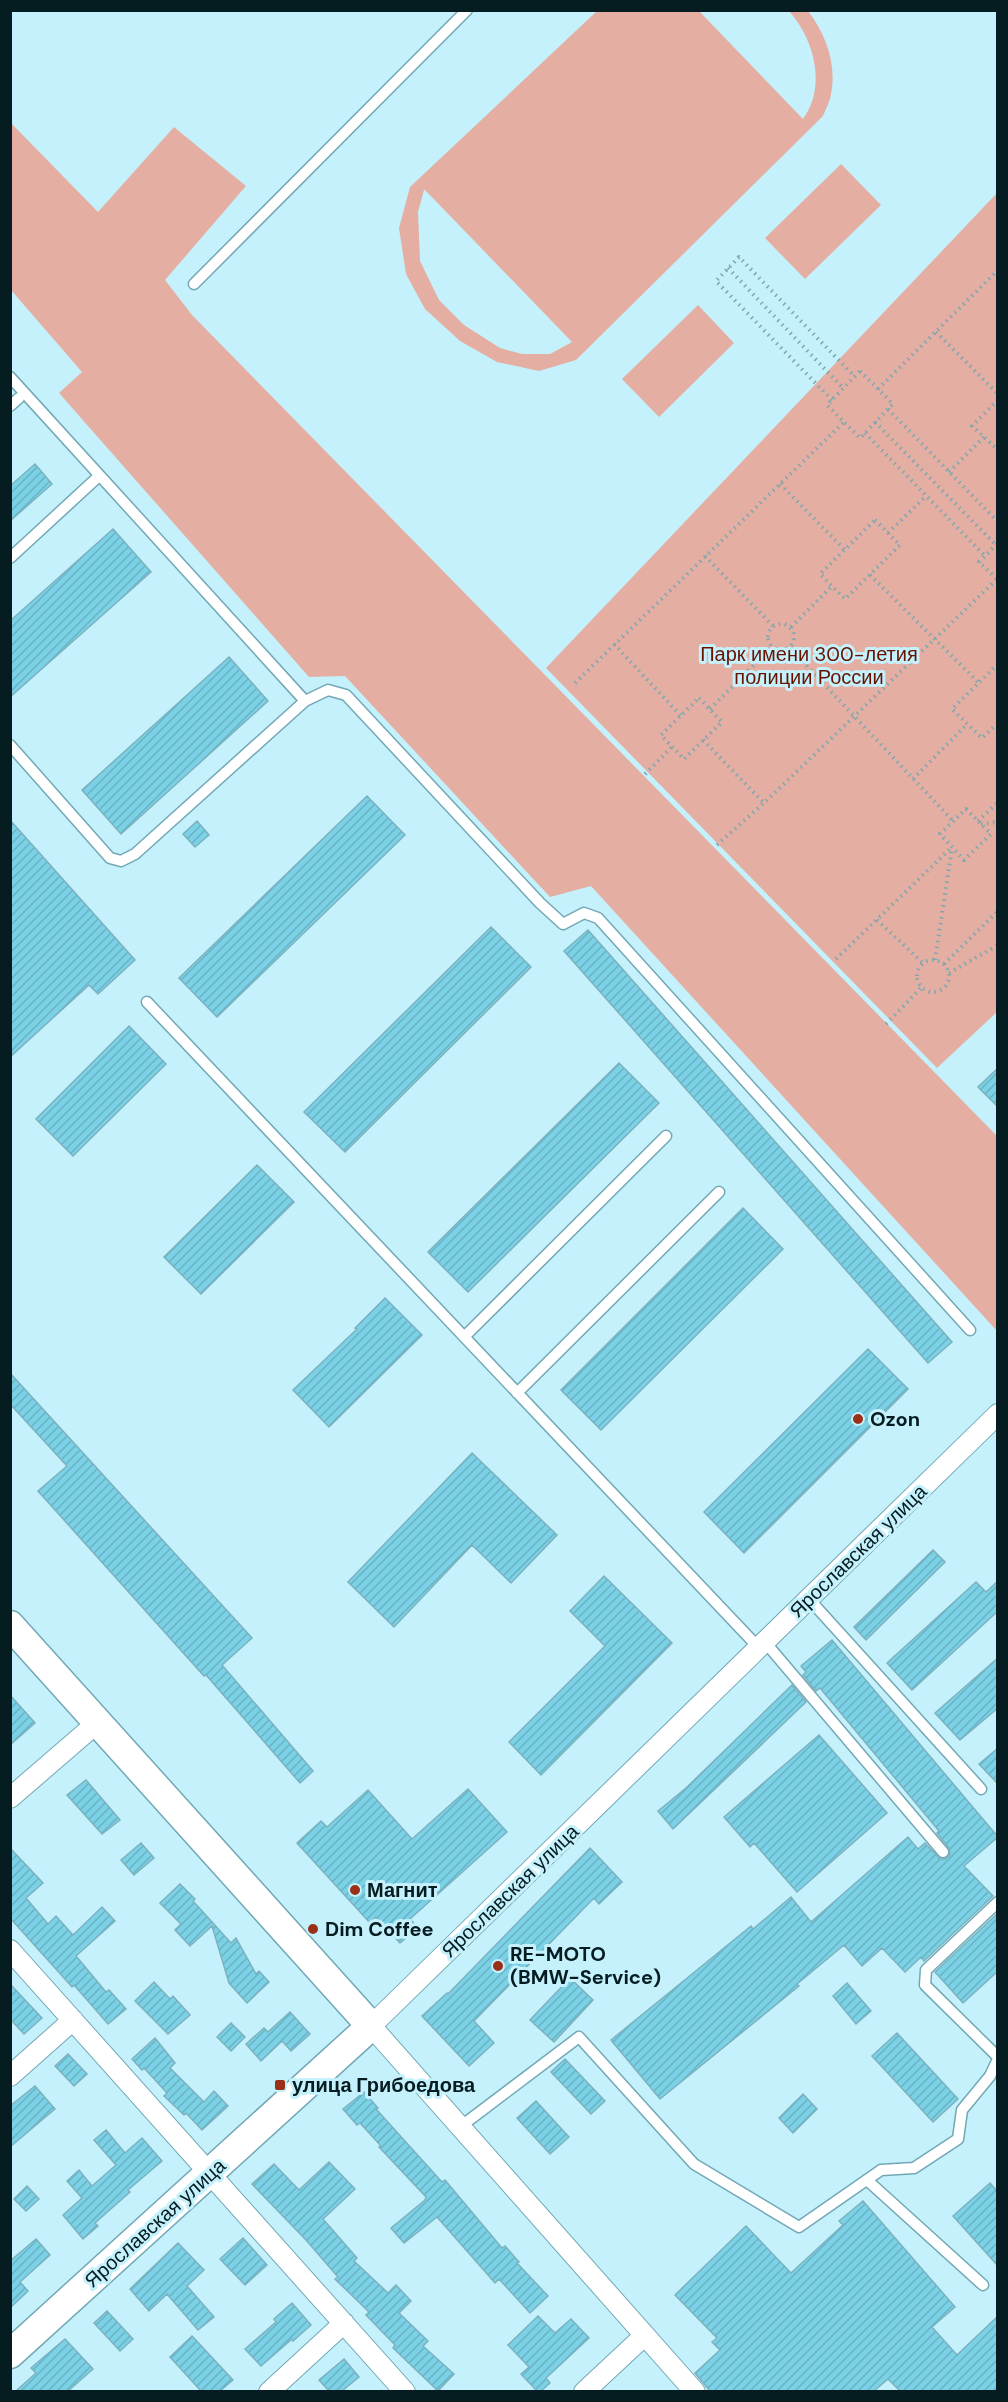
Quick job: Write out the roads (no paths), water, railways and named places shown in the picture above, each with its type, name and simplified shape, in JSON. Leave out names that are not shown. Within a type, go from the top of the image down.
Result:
[{"type":"street","name":"Ярославская улица","points":[[10,2354],[371,2026],[998,1414]]},
{"type":"street","points":[[10,1625],[371,2026],[694,2391]]},
{"type":"street","points":[[10,1798],[98,1722]]},
{"type":"street","points":[[10,1950],[405,2391]]},
{"type":"street","points":[[10,2076],[73,2020]]},
{"type":"street","points":[[269,2391],[344,2323]]},
{"type":"street","points":[[584,2391],[644,2336]]},
{"type":"lane","points":[[194,284],[466,10]]},
{"type":"lane","points":[[10,377],[305,701]]},
{"type":"lane","points":[[10,406],[19,399]]},
{"type":"lane","points":[[10,558],[99,476]]},
{"type":"lane","points":[[10,745],[110,858],[121,861],[135,854],[305,701],[328,690],[346,695],[540,903],[563,924],[584,913],[598,918],[970,1330]]},
{"type":"lane","points":[[147,1002],[517,1393],[762,1645],[943,1852]]},
{"type":"lane","points":[[464,1337],[666,1136]]},
{"type":"lane","points":[[517,1393],[719,1192]]},
{"type":"lane","points":[[809,1599],[981,1789]]},
{"type":"lane","points":[[460,2127],[579,2037],[694,2164],[799,2227],[881,2170],[914,2168],[958,2139],[962,2110],[990,2076],[998,2058],[925,1985],[926,1970],[998,1902]]},
{"type":"lane","points":[[867,2180],[983,2286]]},
{"type":"place","name":"Ozon","points":[[858,1419]]},
{"type":"place","name":"Магнит","points":[[355,1890]]},
{"type":"place","name":"Dim Coffee","points":[[313,1929]]},
{"type":"place","name":"RE-MOTO (BMW-Service)","points":[[498,1966]]},
{"type":"place","name":"улица Грибоедова","points":[[280,2085]]},
{"type":"park label","name":"Парк имени 300-летия полиции России","points":[[809,666]]}]
